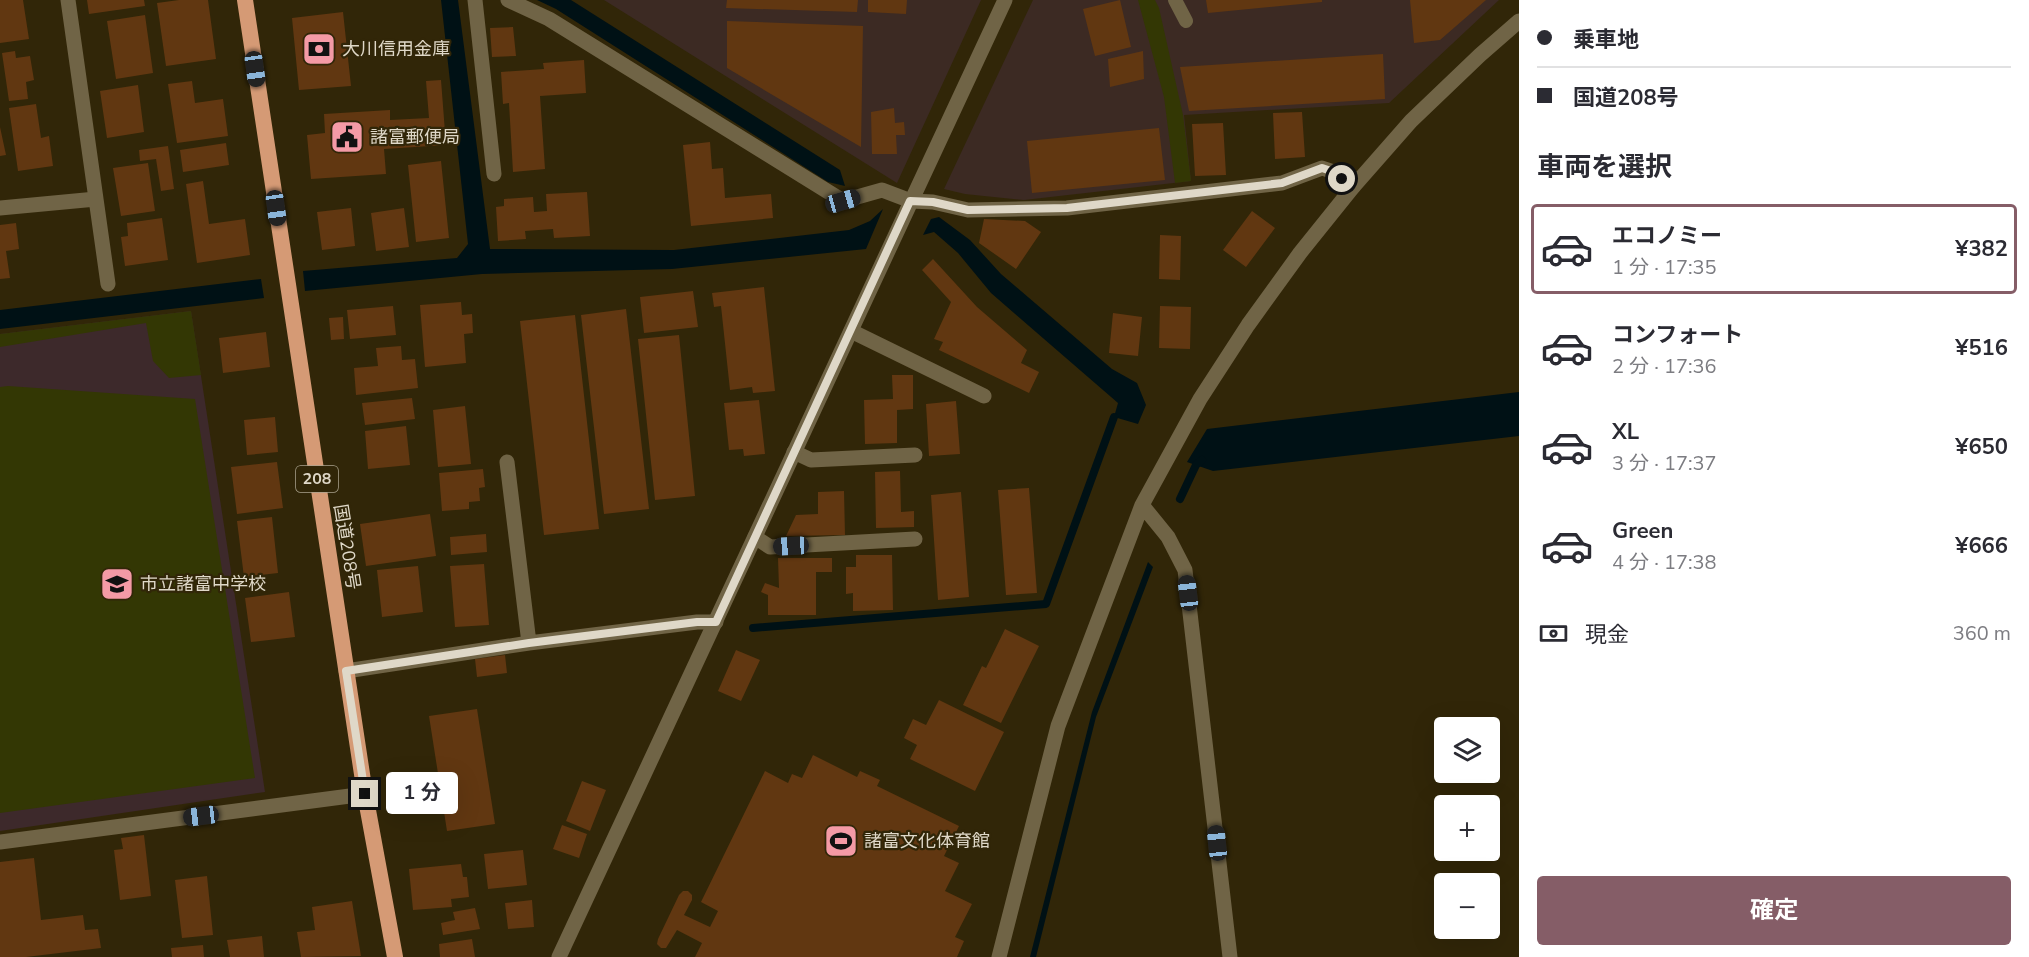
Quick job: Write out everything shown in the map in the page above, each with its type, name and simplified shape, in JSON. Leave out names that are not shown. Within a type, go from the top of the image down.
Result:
[{"type":"highway","name":"国道208号","points":[[245,0],[365,794],[395,957]]},
{"type":"street","points":[[68,0],[108,284]]},
{"type":"street","points":[[475,0],[494,174]]},
{"type":"street","points":[[508,0],[549,19],[843,201],[882,190],[910,201],[933,202],[968,210],[1067,208],[1282,183],[1322,168],[1331,171],[1353,187]]},
{"type":"street","points":[[559,957],[1005,0]]},
{"type":"street","points":[[999,957],[1058,726],[1143,505],[1200,399],[1248,325],[1300,253],[1353,187],[1411,120],[1519,21]]},
{"type":"street","points":[[0,208],[96,199]]},
{"type":"street","points":[[850,331],[984,396]]},
{"type":"street","points":[[794,452],[811,460],[915,455]]},
{"type":"street","points":[[507,462],[529,643]]},
{"type":"street","points":[[1143,505],[1168,537],[1185,570],[1230,957]]},
{"type":"street","points":[[755,537],[770,547],[915,539]]},
{"type":"street","points":[[346,671],[529,643],[697,622],[716,622]]},
{"type":"street","points":[[0,842],[365,794]]},
{"type":"lane","points":[[1175,0],[1186,21]]},
{"type":"shaded area","points":[[441,0],[458,0],[490,249],[674,250],[849,230],[870,221],[883,209],[866,249],[672,269],[482,274],[305,291],[303,271],[457,258],[468,244]]},
{"type":"shaded area","points":[[537,0],[571,0],[840,170],[845,186],[828,182],[556,9]]},
{"type":"shaded area","points":[[604,0],[981,0],[897,183]]},
{"type":"shaded area","points":[[1033,0],[1499,0],[1389,103],[1184,115],[1191,181],[1024,200],[965,194],[944,189]]},
{"type":"shaded area","points":[[939,217],[970,240],[1001,274],[1112,369],[1137,383],[1146,405],[1138,424],[1114,417],[1118,403],[991,293],[958,253],[934,232],[923,235],[931,219]]},
{"type":"shaded area","points":[[261,279],[264,298],[0,329],[0,310]]},
{"type":"shaded area","name":"市立諸富中学校","points":[[191,311],[265,792],[0,831],[0,334]]},
{"type":"shaded area","points":[[1519,392],[1519,436],[1213,471],[1187,462],[1207,429]]},
{"type":"shaded area","points":[[1148,562],[1153,567],[1096,717],[1036,957],[1030,957],[1092,712]]},
{"type":"green space","points":[[1138,0],[1155,0],[1159,8],[1183,115],[1191,181],[1175,183],[1164,97]]},
{"type":"green space","points":[[191,311],[201,375],[169,378],[153,361],[146,323],[0,347],[0,334]]},
{"type":"green space","name":"市立諸富中学校","points":[[0,387],[195,399],[255,778],[0,813]]},
{"type":"building","points":[[0,0],[23,0],[29,39],[0,43]]},
{"type":"building","points":[[87,0],[144,0],[145,6],[89,14]]},
{"type":"building","points":[[208,0],[216,59],[166,66],[157,3]]},
{"type":"building","points":[[727,0],[858,0],[857,12],[726,8]]},
{"type":"building","points":[[868,0],[907,0],[906,14],[868,12]]},
{"type":"building","points":[[1120,0],[1131,47],[1095,56],[1083,9]]},
{"type":"building","points":[[1206,0],[1322,0],[1322,2],[1208,13]]},
{"type":"building","points":[[1410,0],[1486,0],[1440,40],[1414,43]]},
{"type":"building","points":[[343,12],[351,86],[299,90],[292,18]]},
{"type":"building","points":[[145,15],[153,73],[116,79],[107,21]]},
{"type":"building","points":[[727,21],[863,26],[861,147],[727,68]]},
{"type":"building","points":[[513,27],[516,56],[492,57],[490,28]]},
{"type":"building","points":[[15,51],[16,58],[30,56],[34,80],[26,82],[28,99],[9,101],[2,53]]},
{"type":"building","points":[[1143,51],[1144,79],[1110,87],[1108,59]]},
{"type":"building","points":[[1383,54],[1385,99],[1189,111],[1180,67]]},
{"type":"building","points":[[584,60],[586,93],[540,96],[545,169],[513,172],[509,103],[503,104],[501,72],[544,69],[543,63]]},
{"type":"building","points":[[441,80],[446,145],[384,149],[386,174],[311,179],[307,135],[325,133],[324,114],[390,110],[390,120],[429,118],[426,81]]},
{"type":"building","points":[[192,81],[195,103],[223,99],[228,136],[177,143],[168,84]]},
{"type":"building","points":[[138,85],[144,132],[107,138],[100,91]]},
{"type":"building","points":[[36,104],[41,138],[49,136],[53,166],[18,171],[9,108]]},
{"type":"building","points":[[894,108],[895,123],[904,122],[905,135],[896,135],[897,154],[872,154],[871,112]]},
{"type":"building","points":[[1302,112],[1305,157],[1275,159],[1273,113]]},
{"type":"building","points":[[1223,123],[1226,175],[1195,176],[1192,124]]},
{"type":"building","points":[[0,127],[6,155],[0,156]]},
{"type":"building","points":[[1159,128],[1165,180],[1032,193],[1027,141]]},
{"type":"building","points":[[710,142],[712,169],[723,168],[725,198],[771,194],[773,218],[691,226],[683,145]]},
{"type":"building","points":[[226,143],[229,165],[183,172],[180,150]]},
{"type":"building","points":[[168,146],[174,189],[161,191],[156,159],[140,161],[139,150]]},
{"type":"building","points":[[441,161],[449,238],[416,242],[408,165]]},
{"type":"building","points":[[148,163],[155,211],[121,216],[113,168]]},
{"type":"building","points":[[203,181],[209,224],[245,219],[250,255],[197,263],[186,184]]},
{"type":"building","points":[[587,192],[590,236],[554,238],[553,229],[525,231],[526,239],[498,241],[496,207],[504,206],[504,199],[533,197],[534,212],[547,211],[546,194]]},
{"type":"building","points":[[351,208],[355,246],[322,250],[317,212]]},
{"type":"building","points":[[404,208],[409,247],[376,251],[371,213]]},
{"type":"building","points":[[1252,211],[1275,228],[1246,267],[1223,250]]},
{"type":"building","points":[[162,218],[168,260],[125,266],[121,237],[128,236],[127,223]]},
{"type":"building","points":[[984,219],[1025,221],[1041,232],[1016,269],[979,243]]},
{"type":"building","points":[[16,223],[19,249],[6,251],[10,278],[0,279],[0,225]]},
{"type":"building","points":[[1160,235],[1181,236],[1180,280],[1159,279]]},
{"type":"building","points":[[933,259],[977,307],[1027,350],[1021,363],[1039,372],[1029,393],[939,350],[943,342],[934,339],[951,302],[922,270]]},
{"type":"building","points":[[764,287],[775,391],[753,393],[752,387],[730,390],[721,306],[714,307],[712,293]]},
{"type":"building","points":[[693,291],[698,327],[644,333],[640,297]]},
{"type":"building","points":[[461,302],[462,315],[472,314],[473,333],[464,334],[466,363],[425,367],[420,305]]},
{"type":"building","points":[[393,306],[396,335],[350,339],[347,310]]},
{"type":"building","points":[[1160,306],[1191,307],[1190,349],[1159,348]]},
{"type":"building","points":[[626,309],[649,509],[604,514],[581,315]]},
{"type":"building","points":[[1113,313],[1142,317],[1138,356],[1109,353]]},
{"type":"building","points":[[575,315],[599,529],[544,535],[520,321]]},
{"type":"building","points":[[343,317],[344,339],[331,340],[329,318]]},
{"type":"building","points":[[266,332],[270,367],[223,373],[219,338]]},
{"type":"building","points":[[679,335],[695,496],[655,500],[638,339]]},
{"type":"building","points":[[401,346],[402,360],[415,359],[418,388],[356,395],[354,368],[378,366],[376,348]]},
{"type":"building","points":[[892,375],[913,375],[913,409],[897,410],[897,443],[865,444],[864,400],[893,399]]},
{"type":"building","points":[[412,398],[415,419],[365,425],[362,403]]},
{"type":"building","points":[[759,400],[765,454],[744,456],[743,449],[729,450],[724,403]]},
{"type":"building","points":[[956,401],[960,454],[929,456],[926,404]]},
{"type":"building","points":[[465,406],[471,464],[438,467],[433,410]]},
{"type":"building","points":[[275,417],[278,452],[247,455],[244,420]]},
{"type":"building","points":[[406,426],[410,465],[368,469],[365,431]]},
{"type":"building","points":[[277,462],[283,508],[237,514],[231,467]]},
{"type":"building","points":[[483,469],[485,487],[479,488],[480,501],[469,502],[469,509],[442,511],[439,473]]},
{"type":"building","points":[[900,471],[901,512],[914,511],[914,527],[876,528],[875,472]]},
{"type":"building","points":[[1029,488],[1037,593],[1006,595],[998,490]]},
{"type":"building","points":[[844,491],[845,535],[786,536],[796,515],[818,514],[818,492]]},
{"type":"building","points":[[961,492],[969,597],[938,600],[931,495]]},
{"type":"building","points":[[430,514],[436,556],[366,566],[360,524]]},
{"type":"building","points":[[272,517],[278,573],[244,577],[237,521]]},
{"type":"building","points":[[486,534],[487,552],[451,555],[450,537]]},
{"type":"building","points":[[856,555],[892,555],[893,610],[853,611],[853,593],[846,594],[846,567],[856,567]]},
{"type":"building","points":[[778,558],[832,558],[832,572],[816,572],[816,615],[768,615],[768,595],[761,592],[765,583],[779,588]]},
{"type":"building","points":[[484,564],[489,625],[455,627],[450,566]]},
{"type":"building","points":[[418,566],[423,612],[382,617],[377,570]]},
{"type":"building","points":[[289,592],[295,637],[251,642],[245,598]]},
{"type":"building","points":[[1005,629],[1039,646],[1001,723],[963,705],[982,666],[986,668]]},
{"type":"building","points":[[736,650],[760,660],[741,701],[718,691]]},
{"type":"building","points":[[505,655],[507,673],[477,677],[475,659]]},
{"type":"building","points":[[939,700],[1004,732],[975,791],[910,759],[917,745],[904,738],[913,719],[926,725]]},
{"type":"building","points":[[477,709],[495,824],[447,831],[429,716]]},
{"type":"building","name":"諸富文化体育館","points":[[813,755],[857,777],[860,771],[880,780],[877,786],[959,826],[944,856],[959,863],[945,891],[972,904],[955,937],[964,941],[957,957],[695,957],[702,943],[677,930],[666,948],[661,948],[657,944],[679,895],[683,891],[688,891],[692,895],[692,900],[684,915],[710,927],[718,911],[701,902],[765,771],[788,783],[792,774],[802,778]]},
{"type":"building","points":[[582,781],[606,790],[590,831],[566,821]]},
{"type":"building","points":[[562,825],[587,834],[579,858],[553,849]]},
{"type":"building","points":[[144,835],[151,896],[120,900],[114,850],[123,849],[121,838]]},
{"type":"building","points":[[523,850],[527,885],[488,889],[484,854]]},
{"type":"building","points":[[34,858],[41,920],[83,915],[85,930],[98,929],[101,948],[26,957],[0,957],[0,862]]},
{"type":"building","points":[[461,864],[463,877],[467,877],[469,897],[451,899],[452,907],[413,910],[409,869]]},
{"type":"building","points":[[207,876],[213,935],[182,938],[175,880]]},
{"type":"building","points":[[532,900],[534,927],[508,929],[505,903]]},
{"type":"building","points":[[352,901],[361,956],[301,957],[297,932],[315,930],[312,907]]},
{"type":"building","points":[[475,908],[480,929],[443,935],[441,923],[455,920],[453,912]]},
{"type":"building","points":[[262,936],[264,957],[230,957],[227,940]]},
{"type":"building","points":[[472,939],[475,957],[440,957],[439,944]]},
{"type":"building","points":[[203,945],[204,957],[172,957],[171,948]]},
{"type":"waterway","points":[[753,628],[1046,604],[1114,417]]},
{"type":"waterway","points":[[1180,499],[1196,465],[1202,460]]},
{"type":"place","name":"大川信用金庫","points":[[319,49]]},
{"type":"place","name":"諸富郵便局","points":[[347,137]]},
{"type":"place","name":"市立諸富中学校","points":[[117,584]]},
{"type":"place","name":"諸富文化体育館","points":[[841,841]]},
{"type":"route","points":[[365,794],[346,671],[550,640],[697,622],[716,622],[910,201],[933,202],[968,210],[1067,208],[1282,183],[1322,168],[1342,179]]}]
